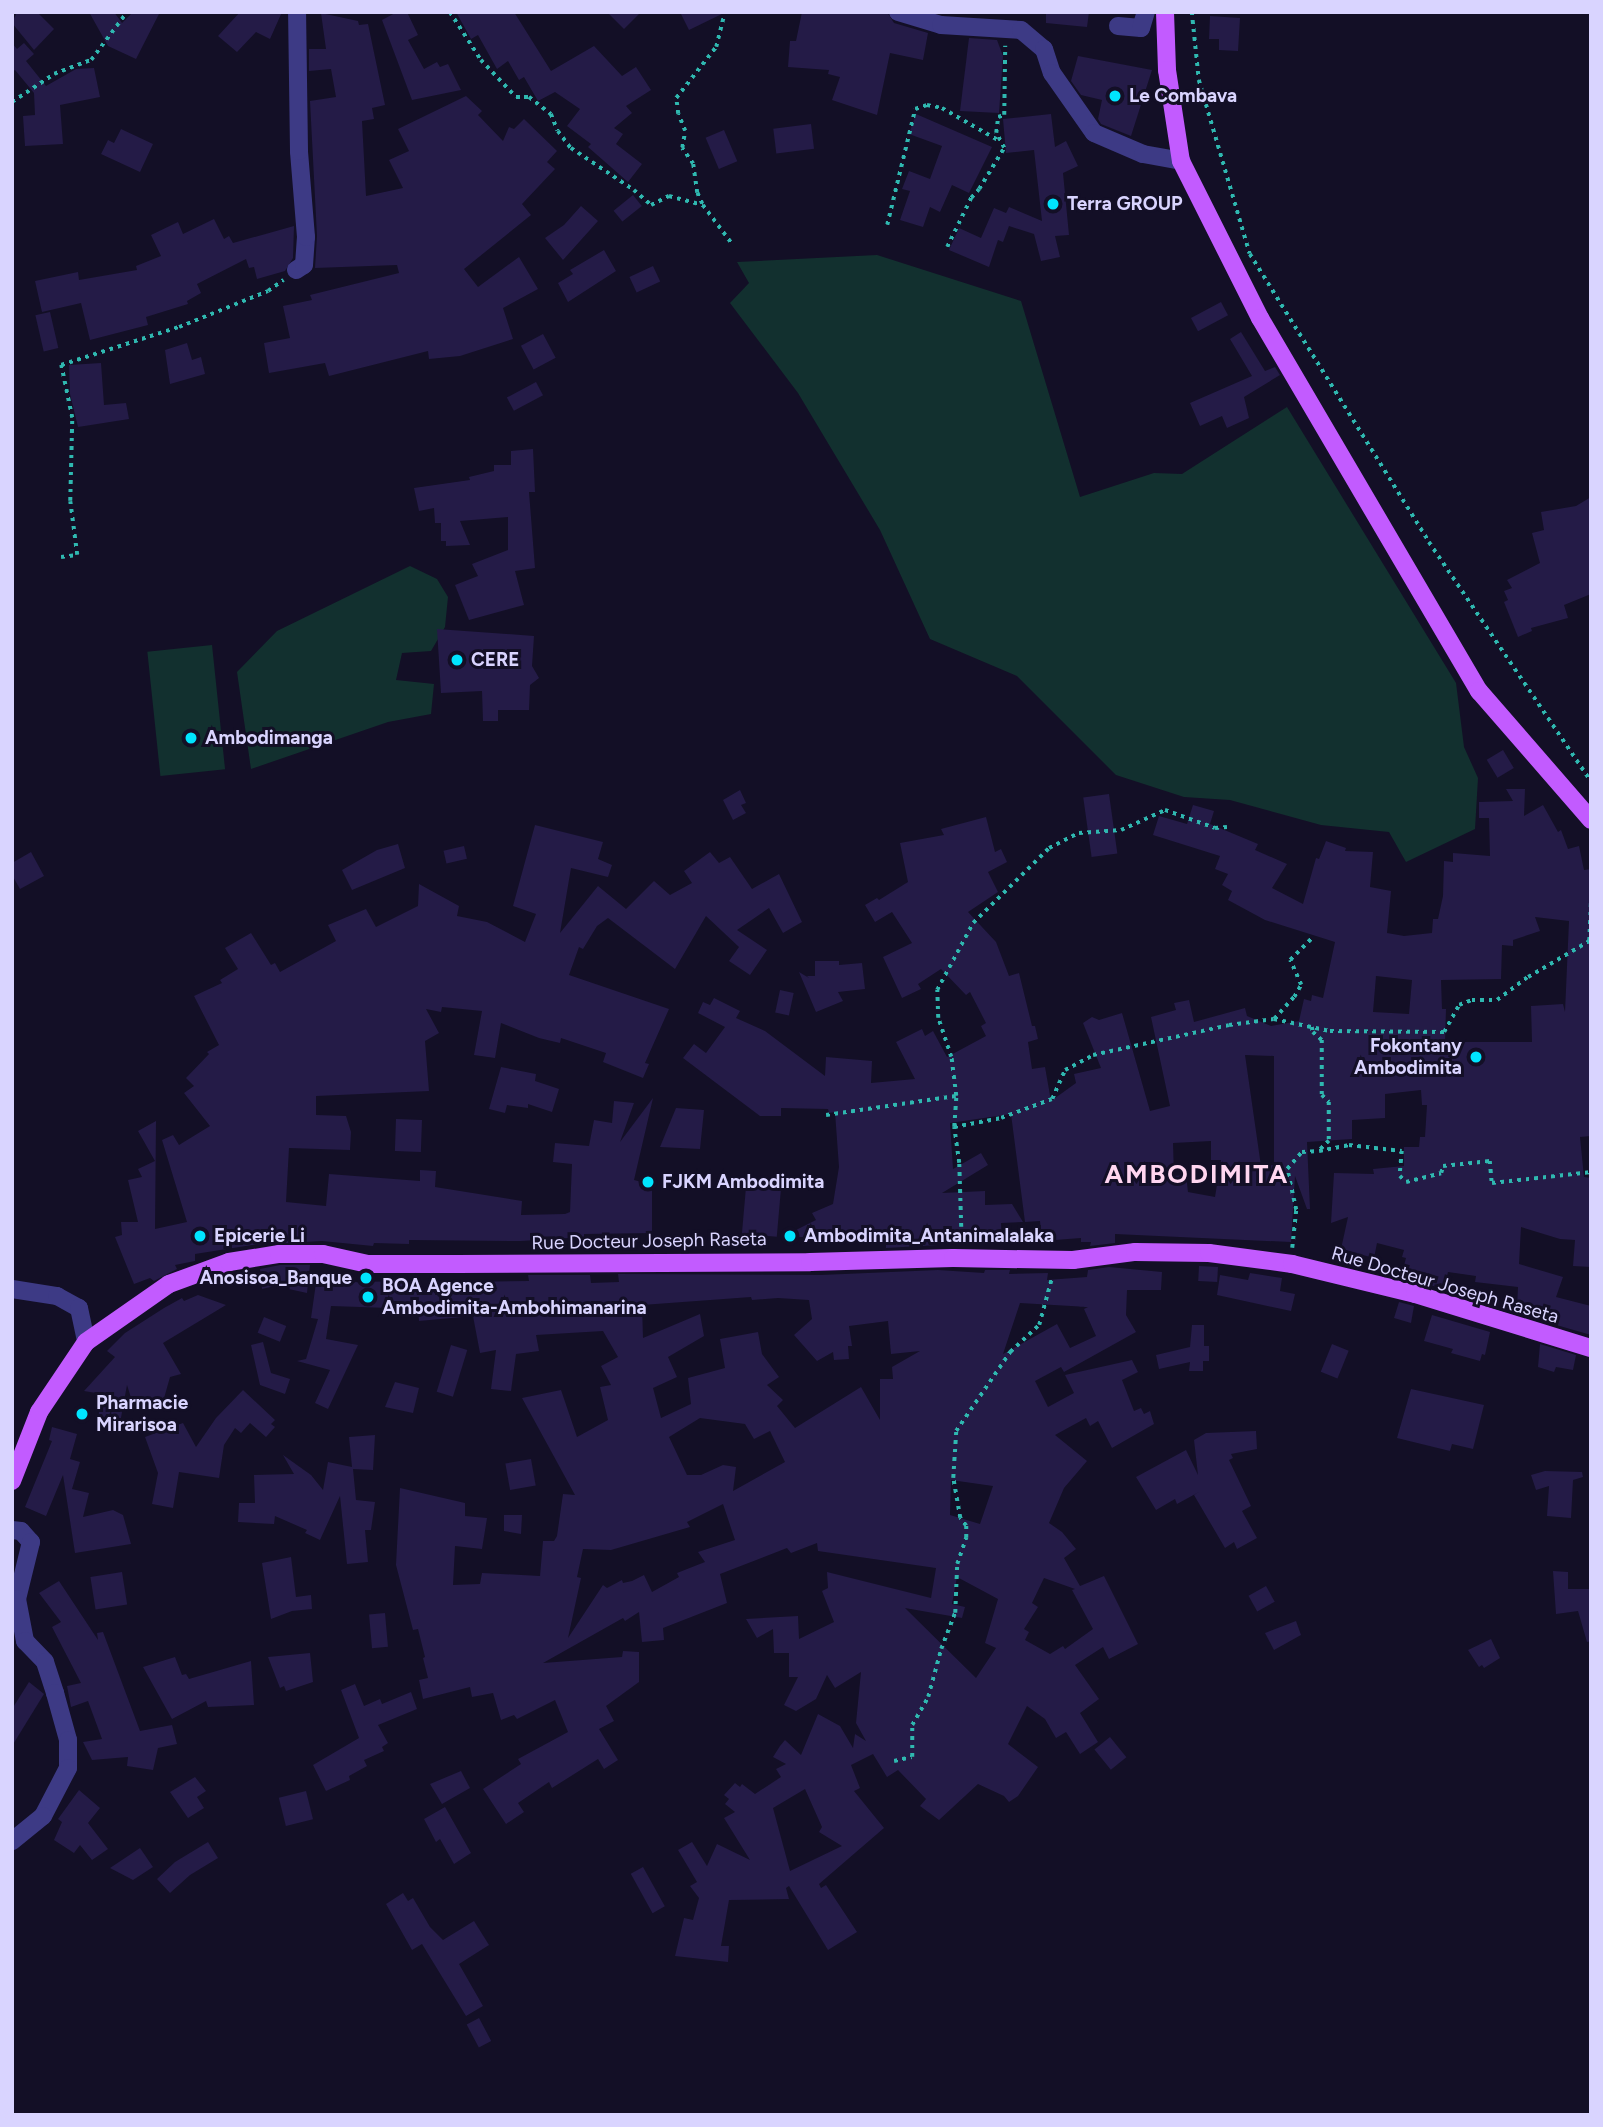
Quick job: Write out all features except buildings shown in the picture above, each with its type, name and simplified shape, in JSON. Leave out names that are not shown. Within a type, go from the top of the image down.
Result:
[{"type":"main road","points":[[1165,12],[1167,70],[1181,161],[1260,318],[1479,691],[1588,820]]},
{"type":"main road","name":"Rue Docteur Joseph Raseta","points":[[12,1481],[39,1412],[86,1342],[169,1284],[229,1262],[279,1254],[323,1254],[368,1264],[419,1264],[810,1262],[953,1258],[1073,1260],[1135,1252],[1209,1253],[1292,1264],[1415,1294],[1591,1348]]},
{"type":"street","points":[[296,270],[304,265],[306,237],[299,150],[297,12]]},
{"type":"street","points":[[898,12],[941,25],[1006,21],[1044,49],[1052,73],[1094,133],[1143,154],[1181,161]]},
{"type":"street","points":[[1118,26],[1141,29],[1146,12]]},
{"type":"street","points":[[12,1289],[57,1296],[79,1308],[86,1342]]},
{"type":"street","points":[[12,1530],[22,1531],[31,1542],[17,1599],[25,1641],[45,1662],[68,1740],[68,1769],[43,1816],[12,1841]]},
{"type":"path","points":[[12,102],[54,74],[91,60],[127,12]]},
{"type":"path","points":[[450,12],[481,60],[516,97],[529,97],[551,114],[558,131],[571,148],[634,190],[651,205],[669,196],[703,205]]},
{"type":"path","points":[[725,12],[716,47],[676,98],[678,114],[685,131],[682,148],[693,164],[697,193],[733,245]]},
{"type":"path","points":[[1192,12],[1199,80],[1250,254],[1429,542],[1591,781]]},
{"type":"path","points":[[998,140],[998,117],[1004,115],[1006,21]]},
{"type":"path","points":[[887,225],[915,109],[927,105],[942,108],[998,140],[1004,148],[971,198],[947,247]]},
{"type":"path","points":[[61,557],[77,555],[70,501],[72,418],[61,365],[115,349],[268,291],[296,270]]},
{"type":"path","points":[[953,1258],[961,1227],[960,1163],[954,1127],[956,1096],[951,1057],[938,1018],[937,990],[973,923],[1020,874],[1049,848],[1067,838],[1091,831],[1121,830],[1165,810],[1215,828],[1227,827]]},
{"type":"path","points":[[954,1127],[1001,1118],[1052,1099],[1065,1070],[1093,1055],[1229,1025],[1274,1019],[1330,1031],[1444,1031],[1459,1005],[1472,1000],[1497,1000],[1528,977],[1589,941],[1591,896]]},
{"type":"path","points":[[1274,1019],[1301,985],[1290,960],[1312,938]]},
{"type":"path","points":[[1312,1027],[1312,1032],[1322,1040],[1322,1095],[1329,1101],[1329,1141],[1319,1151]]},
{"type":"path","points":[[826,1115],[956,1096]]},
{"type":"path","points":[[1292,1264],[1296,1210],[1287,1169],[1302,1152],[1349,1145],[1402,1151],[1400,1176],[1406,1182],[1441,1173],[1443,1166],[1490,1161],[1492,1183],[1591,1172]]},
{"type":"path","points":[[894,1762],[912,1757],[912,1725],[928,1697],[941,1649],[955,1613],[957,1564],[966,1538],[966,1526],[960,1518],[953,1478],[956,1431],[1010,1352],[1038,1325],[1054,1271],[1039,1267],[1031,1259]]},
{"type":"green space","points":[[877,255],[1021,301],[1080,497],[1154,473],[1182,474],[1287,407],[1456,683],[1464,747],[1478,778],[1475,829],[1406,862],[1389,832],[1321,825],[1230,800],[1184,797],[1116,775],[1017,676],[930,639],[880,530],[798,393],[730,303],[749,283],[737,262]]},
{"type":"green space","points":[[410,566],[437,579],[448,597],[445,627],[431,651],[402,653],[396,680],[434,684],[431,714],[388,722],[251,769],[237,672],[277,631]]},
{"type":"green space","name":"Ambodimanga","points":[[212,645],[225,769],[160,776],[147,652]]},
{"type":"place","name":"Le Combava","points":[[1115,96]]},
{"type":"place","name":"Terra GROUP","points":[[1053,204]]},
{"type":"place","name":"CERE","points":[[457,660]]},
{"type":"place","name":"Ambodimanga","points":[[191,738]]},
{"type":"place","name":"Fokontany Ambodimita","points":[[1476,1057]]},
{"type":"place","name":"FJKM Ambodimita","points":[[648,1182]]},
{"type":"place","name":"Epicerie Li","points":[[200,1236]]},
{"type":"place","name":"Ambodimita_Antanimalalaka","points":[[790,1236]]},
{"type":"place","name":"Anosisoa_Banque","points":[[366,1278]]},
{"type":"place","name":"BOA Agence Ambodimita-Ambohimanarina","points":[[368,1297]]},
{"type":"place","name":"Pharmacie Mirarisoa","points":[[82,1414]]},
{"type":"district","name":"AMBODIMITA","points":[[1197,1175]]}]
